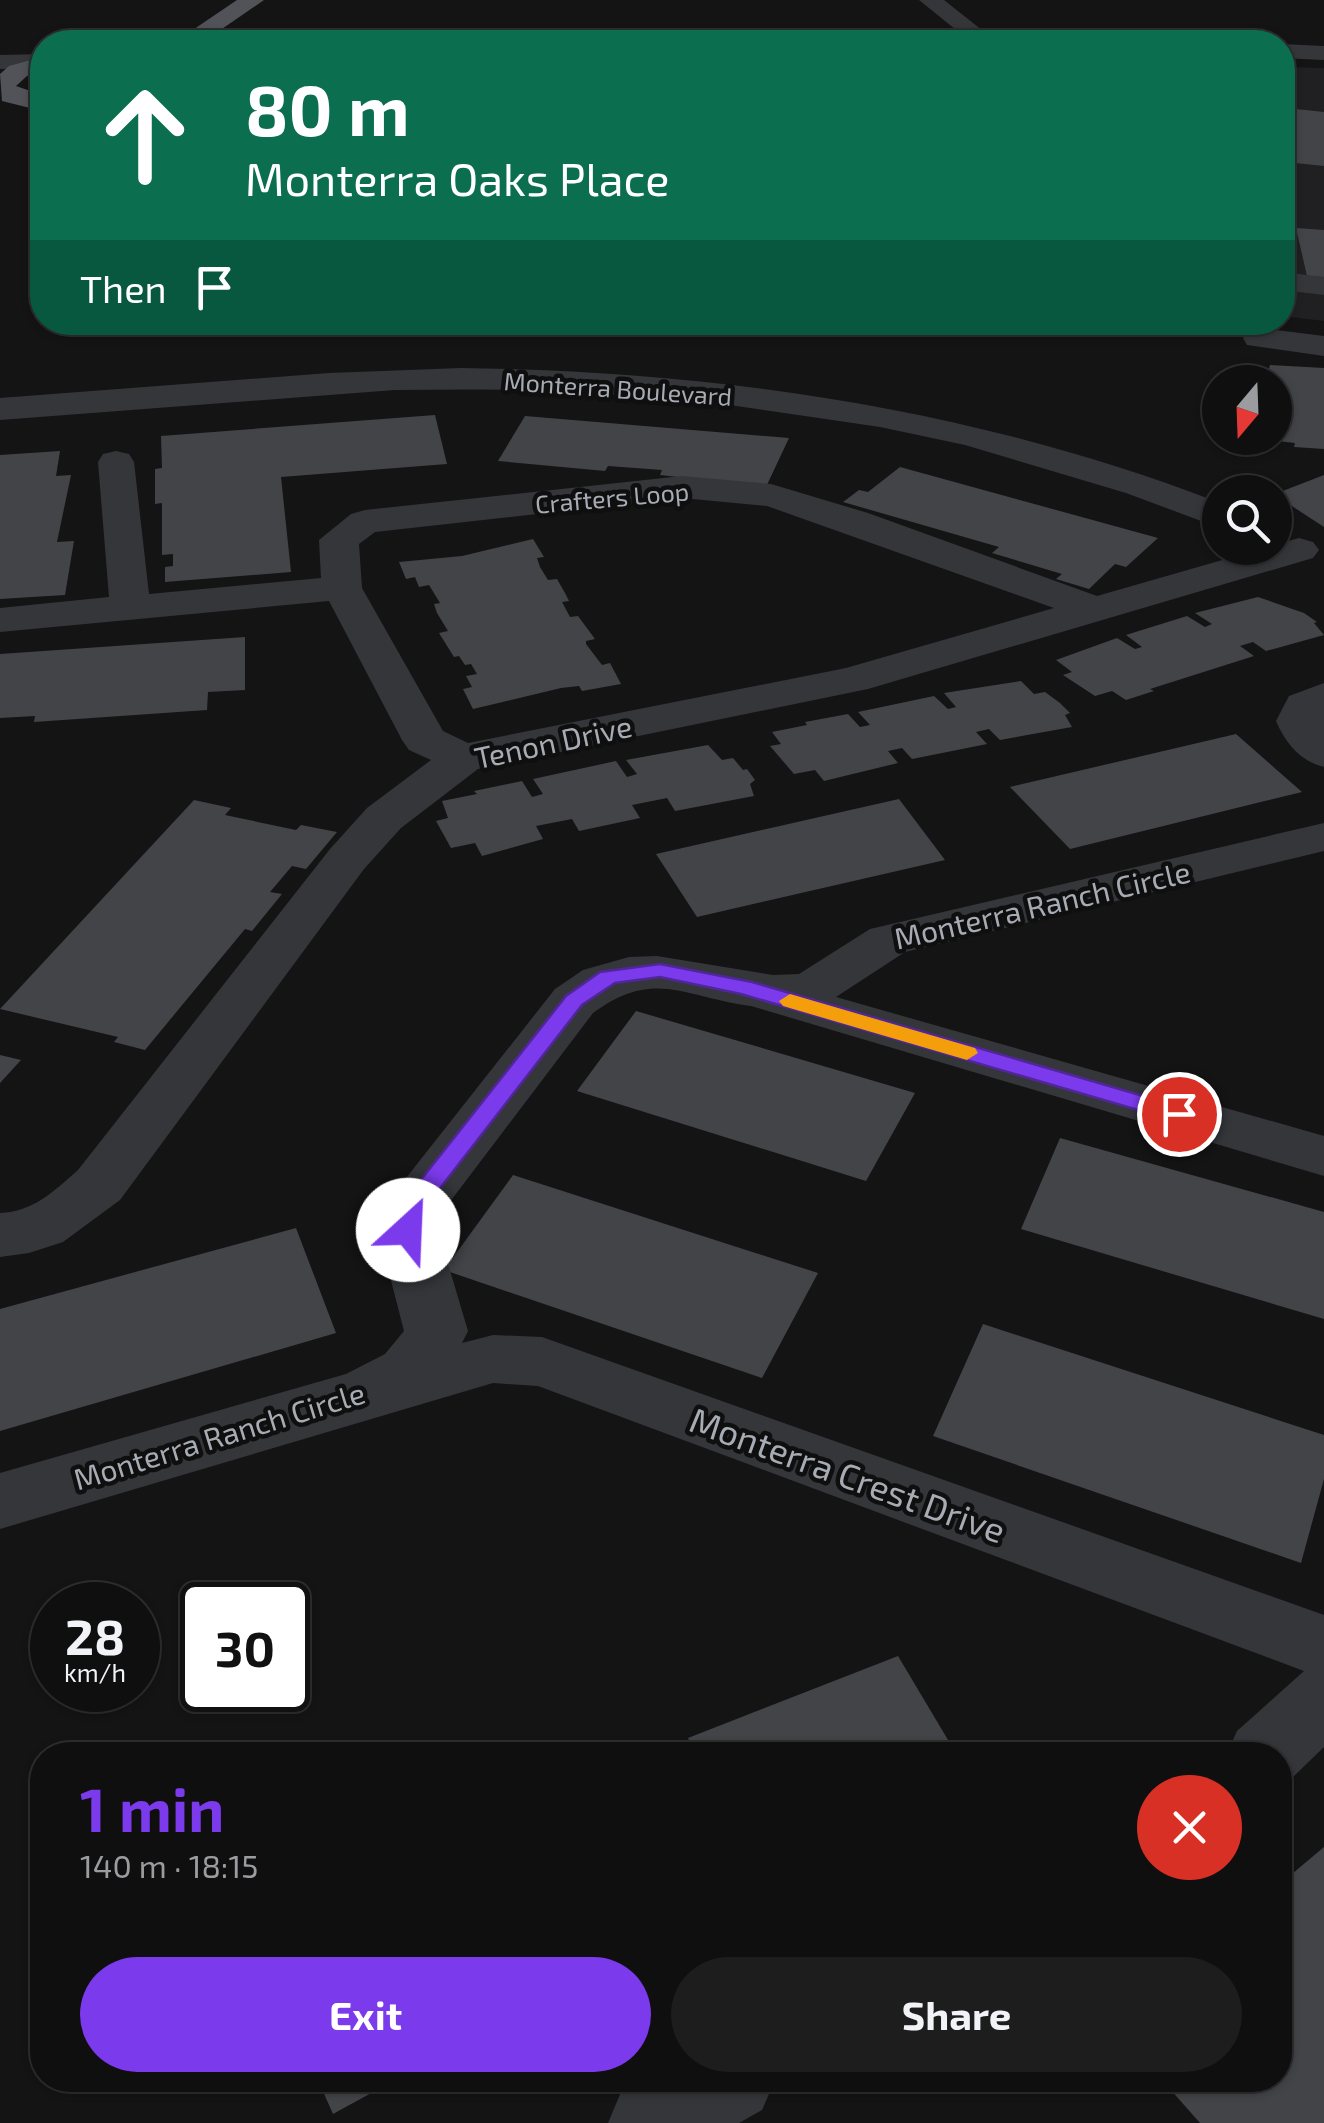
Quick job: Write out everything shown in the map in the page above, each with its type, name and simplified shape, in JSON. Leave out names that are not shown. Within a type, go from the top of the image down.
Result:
[{"type":"main road","points":[[185,30],[218,0]]},
{"type":"main road","points":[[192,30],[253,0]]},
{"type":"main road","points":[[30,68],[18,72],[3,93],[30,103]]},
{"type":"street","points":[[930,0],[970,30]]},
{"type":"street","points":[[1295,52],[1324,53]]},
{"type":"street","points":[[1295,61],[1324,62]]},
{"type":"street","points":[[1295,283],[1324,286]]},
{"type":"street","points":[[1260,338],[1324,346]]},
{"type":"street","name":"Monterra Boulevard","points":[[0,409],[112,411],[440,380],[526,380],[684,390],[807,405],[941,430],[1077,466],[1202,510]]},
{"type":"street","points":[[112,411],[96,438],[98,452],[116,462],[130,605]]},
{"type":"street","name":"Crafters Loop","points":[[464,758],[425,740],[342,588],[339,540],[364,522],[682,488],[771,496],[854,521],[1099,610]]},
{"type":"street","name":"Tenon Drive","points":[[0,1235],[23,1236],[58,1221],[99,1185],[347,860],[384,818],[464,758],[853,680],[1299,551]]},
{"type":"street","points":[[0,620],[342,588]]},
{"type":"street","points":[[1324,696],[1305,705],[1298,722],[1324,753]]},
{"type":"street","name":"Monterra Ranch Circle","points":[[0,1501],[366,1394],[395,1382],[415,1366],[436,1331],[408,1230],[414,1206],[574,1000],[608,977],[644,971],[780,993],[806,989],[834,978],[857,954],[888,940],[1324,837]]},
{"type":"street","points":[[744,987],[1324,1156]]},
{"type":"street","name":"Monterra Crest Drive","points":[[366,1394],[493,1359],[542,1362],[1324,1647]]},
{"type":"street","points":[[1278,1742],[1324,1698]]},
{"type":"street","points":[[652,2123],[710,2092]]},
{"type":"shaded area","points":[[1295,67],[1324,68],[1324,321],[1295,317]]},
{"type":"building","points":[[1295,112],[1324,112],[1324,166],[1295,163]]},
{"type":"building","points":[[1296,228],[1324,230],[1324,277],[1307,276]]},
{"type":"building","points":[[1292,366],[1324,368],[1324,449],[1294,447]]},
{"type":"building","points":[[435,415],[447,464],[281,477],[291,572],[165,582],[165,567],[173,566],[173,554],[162,555],[162,503],[155,504],[155,469],[162,468],[161,436]]},
{"type":"building","points":[[525,416],[789,438],[766,487],[660,475],[662,470],[608,466],[605,471],[498,461]]},
{"type":"building","points":[[60,451],[56,476],[71,475],[57,542],[74,541],[65,595],[0,599],[0,455]]},
{"type":"building","points":[[900,467],[1158,538],[1126,567],[1115,564],[1089,589],[1056,579],[1062,574],[992,553],[999,547],[843,502],[859,490],[868,492]]},
{"type":"building","points":[[1324,475],[1324,527],[1292,506],[1292,487]]},
{"type":"building","points":[[533,539],[544,557],[537,558],[540,567],[548,580],[557,579],[569,601],[562,602],[570,617],[578,616],[595,639],[586,644],[602,665],[610,663],[621,684],[582,691],[579,686],[561,688],[473,709],[463,689],[472,687],[466,676],[477,674],[471,664],[465,665],[459,656],[454,657],[439,633],[448,631],[434,604],[440,603],[429,585],[419,587],[415,577],[406,579],[399,562],[462,556]]},
{"type":"building","points":[[1258,597],[1304,613],[1317,622],[1314,623],[1324,635],[1266,651],[1253,642],[1240,646],[1254,656],[1126,700],[1112,691],[1095,696],[1063,675],[1072,672],[1056,660],[1117,638],[1135,649],[1142,647],[1126,635],[1187,616],[1205,627],[1212,624],[1195,613]]},
{"type":"building","points":[[245,637],[245,690],[208,692],[207,710],[34,722],[35,716],[0,718],[0,654]]},
{"type":"building","points":[[1021,681],[1034,694],[1045,692],[1060,703],[1070,713],[1065,715],[1072,727],[1000,740],[989,729],[976,732],[987,744],[912,759],[902,748],[888,751],[898,763],[824,781],[815,770],[794,774],[770,746],[781,744],[772,732],[807,725],[805,722],[848,714],[860,727],[870,725],[858,712],[934,696],[948,709],[956,707],[944,693]]},
{"type":"building","points":[[1236,734],[1302,792],[1070,849],[1010,787]]},
{"type":"building","points":[[708,745],[722,760],[733,758],[743,770],[747,769],[755,780],[750,784],[754,796],[675,811],[667,798],[632,805],[640,818],[579,831],[572,819],[536,826],[543,839],[482,856],[475,843],[451,848],[436,821],[448,818],[442,801],[477,794],[474,791],[522,781],[532,797],[543,794],[533,779],[616,761],[627,777],[637,774],[626,760]]},
{"type":"building","points":[[899,799],[945,860],[697,917],[656,854]]},
{"type":"building","points":[[194,800],[231,808],[225,815],[296,830],[301,825],[337,832],[306,869],[292,866],[270,892],[282,894],[252,931],[245,929],[145,1050],[114,1042],[118,1037],[0,1009]]},
{"type":"building","points":[[636,1011],[915,1093],[866,1181],[577,1091]]},
{"type":"building","points":[[0,1055],[21,1060],[0,1083]]},
{"type":"building","points":[[1060,1138],[1324,1212],[1324,1319],[1021,1229]]},
{"type":"building","points":[[513,1175],[818,1273],[762,1378],[444,1270]]},
{"type":"building","points":[[296,1228],[336,1333],[0,1431],[0,1309]]},
{"type":"building","points":[[983,1324],[1324,1435],[1324,1479],[1301,1563],[933,1436]]},
{"type":"building","points":[[898,1656],[949,1742],[690,1742],[688,1738]]},
{"type":"building","points":[[1324,1847],[1324,2123],[1200,2123],[1173,2092],[1292,2092],[1292,1874]]},
{"type":"building","points":[[323,2092],[373,2092],[333,2114]]},
{"type":"slow traffic","points":[[790,1001],[967,1053]]},
{"type":"route","points":[[408,1230],[414,1206],[425,1190],[574,1000],[608,977],[626,973],[660,971],[744,987],[1179,1114]]}]
